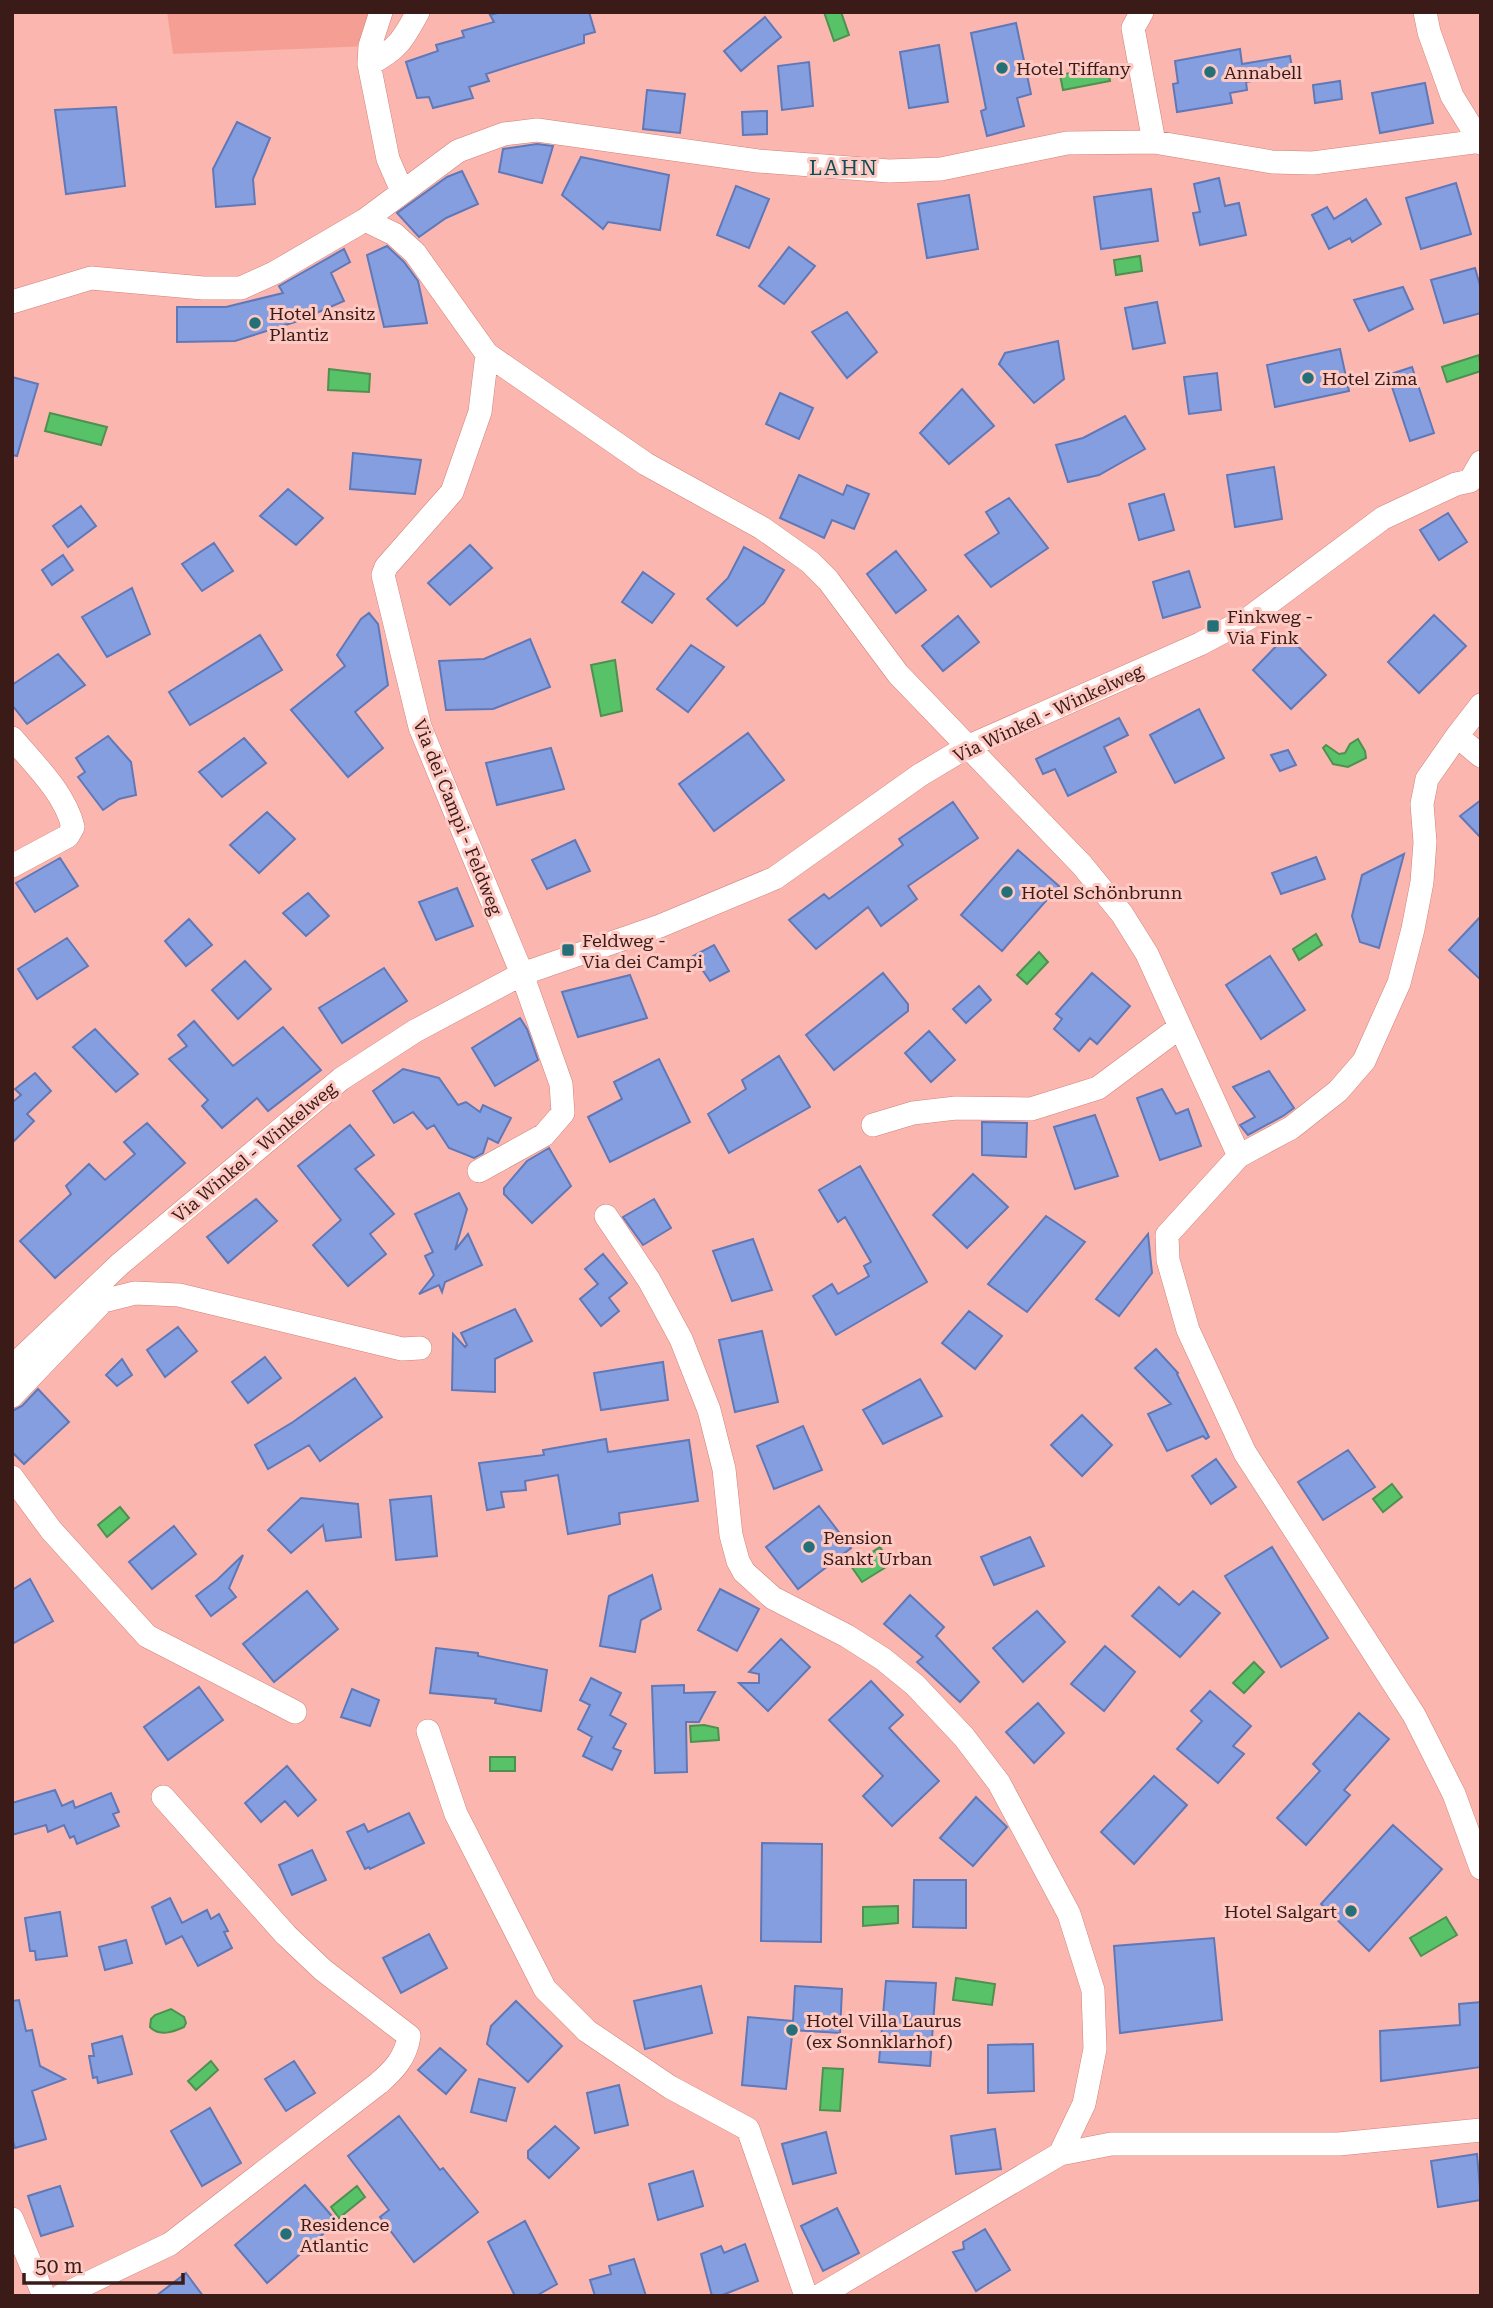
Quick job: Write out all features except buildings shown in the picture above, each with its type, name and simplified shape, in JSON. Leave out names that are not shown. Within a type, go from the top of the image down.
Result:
[{"type":"street","points":[[381,12],[370,46],[369,64],[388,159],[402,191]]},
{"type":"street","points":[[369,64],[391,53],[407,34],[418,12]]},
{"type":"street","points":[[1142,12],[1133,28],[1154,142]]},
{"type":"street","points":[[12,302],[91,278],[203,288],[242,288],[274,273],[365,220],[458,151],[504,134],[537,131],[758,161],[889,171],[941,169],[1067,143],[1154,142],[1272,162],[1313,163],[1480,142],[1452,96],[1429,32],[1425,12]]},
{"type":"street","points":[[365,220],[394,233],[415,253],[487,354],[646,464],[762,528],[810,562],[828,580],[898,674],[1082,865],[1122,914],[1147,954],[1239,1156]]},
{"type":"street","name":"Via dei Campi - Feldweg","points":[[487,354],[480,412],[452,492],[386,567],[383,575],[420,727],[522,974]]},
{"type":"street","name":"Via Winkel - Winkelweg","points":[[12,1367],[120,1264],[341,1079],[415,1031],[522,974],[660,926],[775,878],[920,775],[967,747],[1200,644],[1249,618],[1383,518],[1456,484],[1477,481]]},
{"type":"street","points":[[1481,705],[1427,779],[1422,804],[1425,842],[1422,882],[1413,929],[1399,983],[1364,1061],[1338,1091],[1291,1128],[1239,1156],[1167,1236],[1168,1260],[1188,1330],[1245,1453],[1414,1715],[1454,1794],[1481,1868]]},
{"type":"street","points":[[1457,736],[1481,756]]},
{"type":"street","points":[[12,738],[50,783],[70,815],[73,827],[68,836],[12,866]]},
{"type":"street","points":[[479,1171],[544,1135],[562,1112],[561,1084],[522,974]]},
{"type":"street","points":[[873,1125],[913,1113],[956,1108],[1031,1109],[1098,1088],[1180,1027]]},
{"type":"street","points":[[606,1216],[649,1280],[681,1339],[709,1410],[723,1469],[732,1535],[738,1562],[744,1572],[773,1598],[847,1636],[883,1659],[923,1693],[964,1737],[999,1783],[1069,1914],[1093,1990],[1095,2049],[1084,2104],[1060,2154]]},
{"type":"street","points":[[12,1396],[103,1301],[135,1293],[179,1295],[402,1349],[421,1348]]},
{"type":"street","points":[[12,1477],[51,1530],[147,1636],[295,1712]]},
{"type":"street","points":[[428,1731],[456,1814],[545,1989],[587,2031],[670,2087],[748,2129],[806,2296]]},
{"type":"street","points":[[61,2296],[170,2244],[396,2069],[407,2046],[409,2036],[323,1970],[286,1935],[163,1797]]},
{"type":"street","points":[[819,2296],[1060,2154],[1111,2144],[1339,2144],[1481,2130]]},
{"type":"street","points":[[12,2219],[44,2296]]},
{"type":"shaded area","points":[[167,12],[381,12],[370,46],[173,54]]},
{"type":"shaded area","points":[[824,12],[841,12],[849,35],[834,41]]},
{"type":"shaded area","points":[[1107,66],[1110,81],[1063,90],[1060,75]]},
{"type":"shaded area","points":[[1140,256],[1142,271],[1116,275],[1114,260]]},
{"type":"shaded area","points":[[1479,355],[1481,371],[1447,382],[1442,367]]},
{"type":"shaded area","points":[[329,369],[370,374],[369,392],[328,390]]},
{"type":"shaded area","points":[[50,413],[107,427],[101,445],[45,431]]},
{"type":"shaded area","points":[[615,660],[622,711],[601,716],[591,665]]},
{"type":"shaded area","points":[[1358,739],[1366,758],[1348,767],[1333,764],[1323,748],[1326,745],[1339,754],[1345,753],[1350,744]]},
{"type":"shaded area","points":[[1316,934],[1322,945],[1299,960],[1293,949]]},
{"type":"shaded area","points":[[1039,952],[1048,962],[1027,984],[1017,975]]},
{"type":"shaded area","points":[[1392,1484],[1402,1497],[1383,1512],[1373,1499]]},
{"type":"shaded area","points":[[120,1507],[129,1518],[107,1537],[98,1525]]},
{"type":"shaded area","points":[[880,1547],[891,1564],[862,1582],[851,1566]]},
{"type":"shaded area","points":[[1254,1662],[1264,1672],[1244,1693],[1233,1683]]},
{"type":"shaded area","points":[[690,1726],[718,1728],[719,1740],[691,1742]]},
{"type":"shaded area","points":[[490,1757],[515,1757],[515,1771],[490,1771]]},
{"type":"shaded area","points":[[898,1906],[898,1923],[863,1926],[863,1907]]},
{"type":"shaded area","points":[[1446,1917],[1457,1935],[1421,1956],[1410,1938]]},
{"type":"shaded area","points":[[956,1978],[995,1984],[992,2005],[953,2000]]},
{"type":"shaded area","points":[[171,2009],[184,2017],[184,2027],[162,2033],[150,2027],[151,2019],[155,2015]]},
{"type":"shaded area","points":[[211,2061],[218,2070],[196,2090],[188,2081]]},
{"type":"shaded area","points":[[823,2068],[843,2069],[840,2111],[820,2110]]},
{"type":"shaded area","points":[[357,2186],[365,2197],[339,2218],[331,2207]]},
{"type":"place","name":"Hotel Tiffany","points":[[1002,68]]},
{"type":"place","name":"Annabell","points":[[1210,72]]},
{"type":"place","name":"Hotel Ansitz Plantiz","points":[[255,323]]},
{"type":"place","name":"Hotel Zima","points":[[1308,378]]},
{"type":"place","name":"Finkweg - Via Fink","points":[[1213,626]]},
{"type":"place","name":"Hotel Schönbrunn","points":[[1007,892]]},
{"type":"place","name":"Feldweg - Via dei Campi","points":[[568,950]]},
{"type":"place","name":"Pension Sankt Urban","points":[[809,1547]]},
{"type":"place","name":"Hotel Salgart","points":[[1351,1911]]},
{"type":"place","name":"Hotel Villa Laurus (ex Sonnklarhof)","points":[[792,2030]]},
{"type":"place","name":"Residence Atlantic","points":[[286,2234]]},
{"type":"district","name":"LAHN","points":[[844,168]]}]
